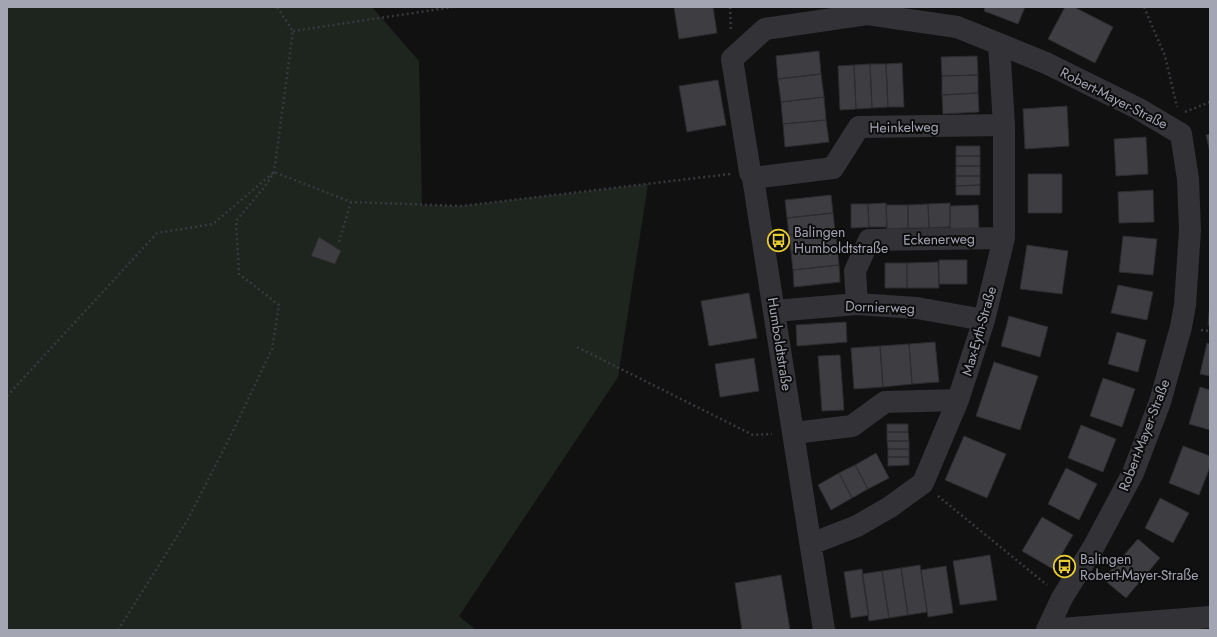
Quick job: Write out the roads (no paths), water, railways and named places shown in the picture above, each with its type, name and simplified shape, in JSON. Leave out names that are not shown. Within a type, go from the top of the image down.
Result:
[{"type":"street","name":"Robert-Mayer-Straße","points":[[732,59],[765,30],[868,14],[957,27],[1046,63],[1139,109],[1181,134],[1188,179],[1190,230],[1185,305],[1181,327],[1160,402],[1133,473],[1094,546],[1062,598],[1048,630]]},
{"type":"street","name":"Max-Eyth-Straße","points":[[811,544],[857,526],[890,507],[923,483],[958,400],[984,320],[1004,238],[1004,125],[999,44]]},
{"type":"street","name":"Humboldtstraße","points":[[732,59],[775,311],[824,630]]},
{"type":"street","name":"Heinkelweg","points":[[752,175],[833,168],[859,127],[1004,125]]},
{"type":"street","name":"Eckenerweg","points":[[857,304],[855,271],[869,240],[1004,238]]},
{"type":"street","name":"Dornierweg","points":[[775,311],[857,304],[917,308],[984,320]]},
{"type":"street","points":[[794,433],[852,426],[885,402],[958,400]]},
{"type":"street","points":[[1048,630],[1210,617]]},
{"type":"place","name":"Balingen Humboldtstraße","points":[[779,240]]},
{"type":"place","name":"Balingen Robert-Mayer-Straße","points":[[1064,567]]}]
